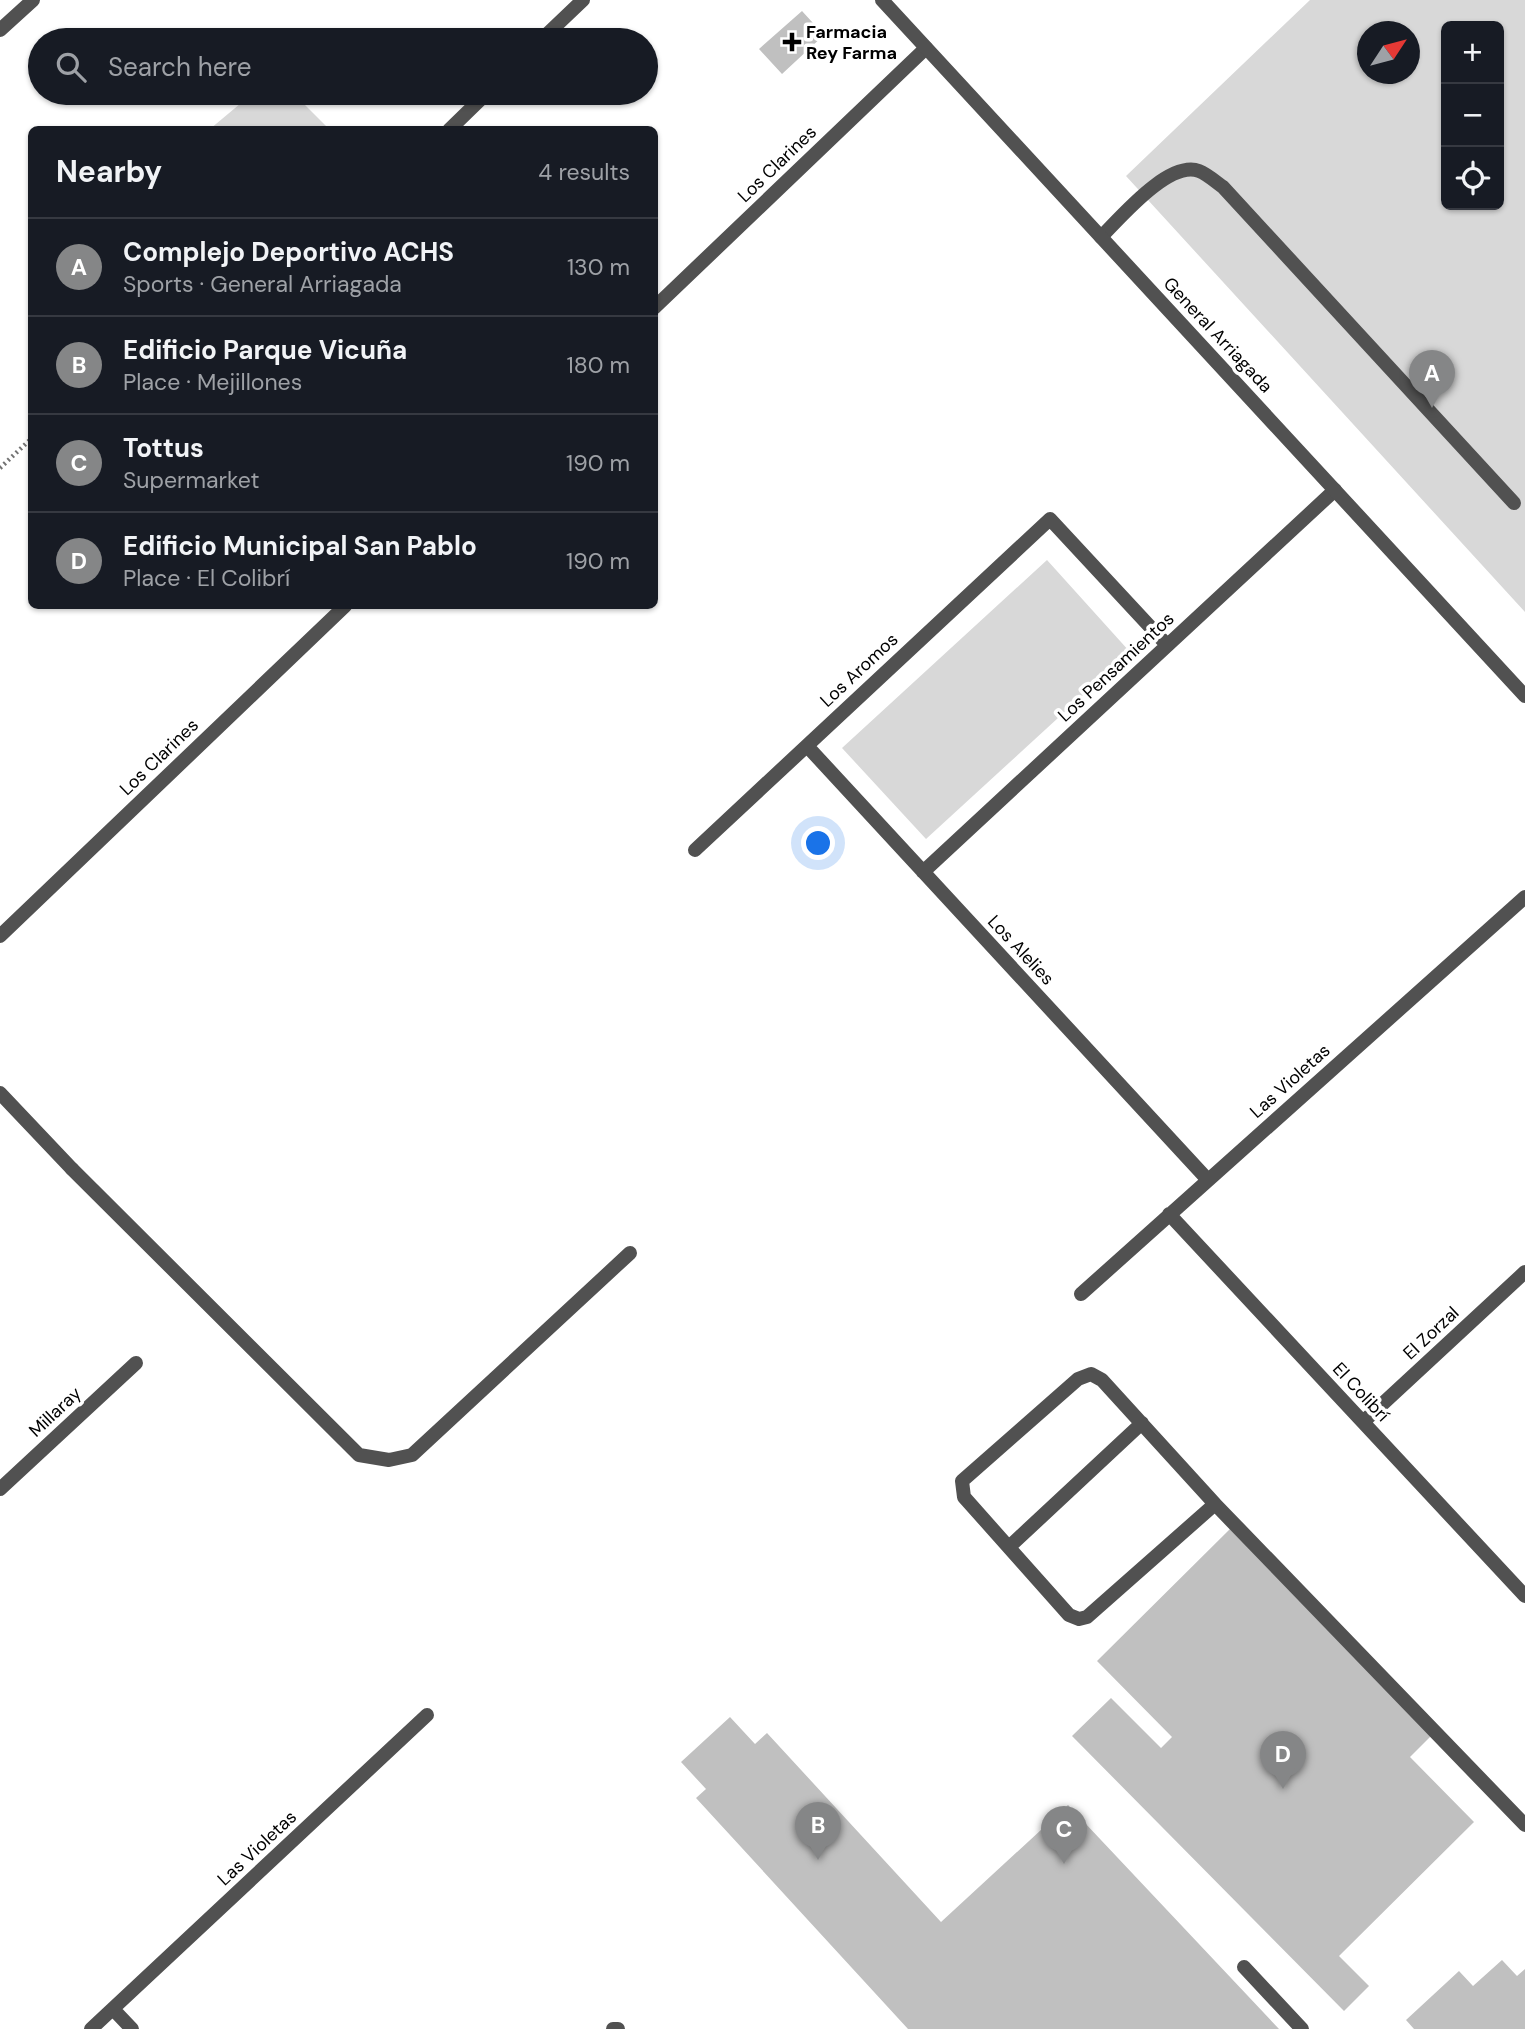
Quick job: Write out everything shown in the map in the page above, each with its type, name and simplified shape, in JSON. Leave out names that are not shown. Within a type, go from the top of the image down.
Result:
[{"type":"street","points":[[0,30],[33,0]]},
{"type":"street","points":[[554,28],[583,0]]},
{"type":"street","name":"General Arriagada","points":[[882,0],[1525,696]]},
{"type":"street","name":"Los Clarines","points":[[658,304],[926,48]]},
{"type":"street","points":[[453,126],[475,105]]},
{"type":"street","points":[[1101,237],[1136,202],[1174,172],[1198,171],[1223,187],[1514,503]]},
{"type":"street","name":"Los Pensamientos","points":[[923,872],[1335,489]]},
{"type":"street","name":"Los Aromos","points":[[695,850],[1050,519],[1167,645]]},
{"type":"street","name":"Los Clarines","points":[[0,936],[342,609]]},
{"type":"street","name":"Los Alelies","points":[[807,746],[1208,1180]]},
{"type":"street","name":"Las Violetas","points":[[1081,1294],[1525,897]]},
{"type":"street","points":[[0,1093],[72,1169],[359,1455],[389,1460],[412,1455],[630,1253]]},
{"type":"street","name":"El Colibrí","points":[[1170,1214],[1525,1596]]},
{"type":"street","name":"El Zorzal","points":[[1363,1422],[1525,1272]]},
{"type":"street","name":"Millaray","points":[[0,1489],[136,1363]]},
{"type":"street","points":[[1215,1504],[1087,1617],[1079,1619],[1069,1615],[964,1497],[962,1481],[1078,1379],[1091,1374],[1102,1380],[1215,1504],[1525,1825]]},
{"type":"street","points":[[1009,1547],[1142,1423]]},
{"type":"street","name":"Las Violetas","points":[[91,2029],[427,1715]]},
{"type":"street","points":[[1244,1967],[1301,2029]]},
{"type":"street","points":[[113,2008],[132,2029]]},
{"type":"path","points":[[0,468],[28,442]]},
{"type":"shaded area","points":[[1310,0],[1525,0],[1525,612],[1126,176]]},
{"type":"shaded area","points":[[239,105],[305,105],[326,126],[214,126]]},
{"type":"shaded area","points":[[1047,560],[1130,652],[926,839],[842,748]]},
{"type":"building","name":"Farmacia Rey Farma","points":[[802,11],[824,35],[782,74],[759,49]]},
{"type":"building","points":[[1230,1529],[1433,1734],[1410,1757],[1474,1822],[1339,1956],[1369,1986],[1344,2011],[1072,1736],[1111,1698],[1161,1748],[1172,1737],[1097,1661]]},
{"type":"building","points":[[730,1717],[755,1744],[767,1733],[941,1922],[1068,1805],[1279,2029],[908,2029],[696,1798],[706,1789],[681,1762]]},
{"type":"building","points":[[1502,1960],[1517,1976],[1525,1969],[1525,2029],[1414,2029],[1406,2020],[1459,1971],[1473,1986]]},
{"type":"place","name":"Farmacia Rey Farma","points":[[792,42]]},
{"type":"place","name":"Complejo Deportivo ACHS","points":[[1432,408]]},
{"type":"place","name":"Edificio Municipal San Pablo","points":[[1283,1789]]},
{"type":"place","name":"Edificio Parque Vicuña","points":[[818,1860]]},
{"type":"place","name":"Tottus","points":[[1064,1864]]}]
